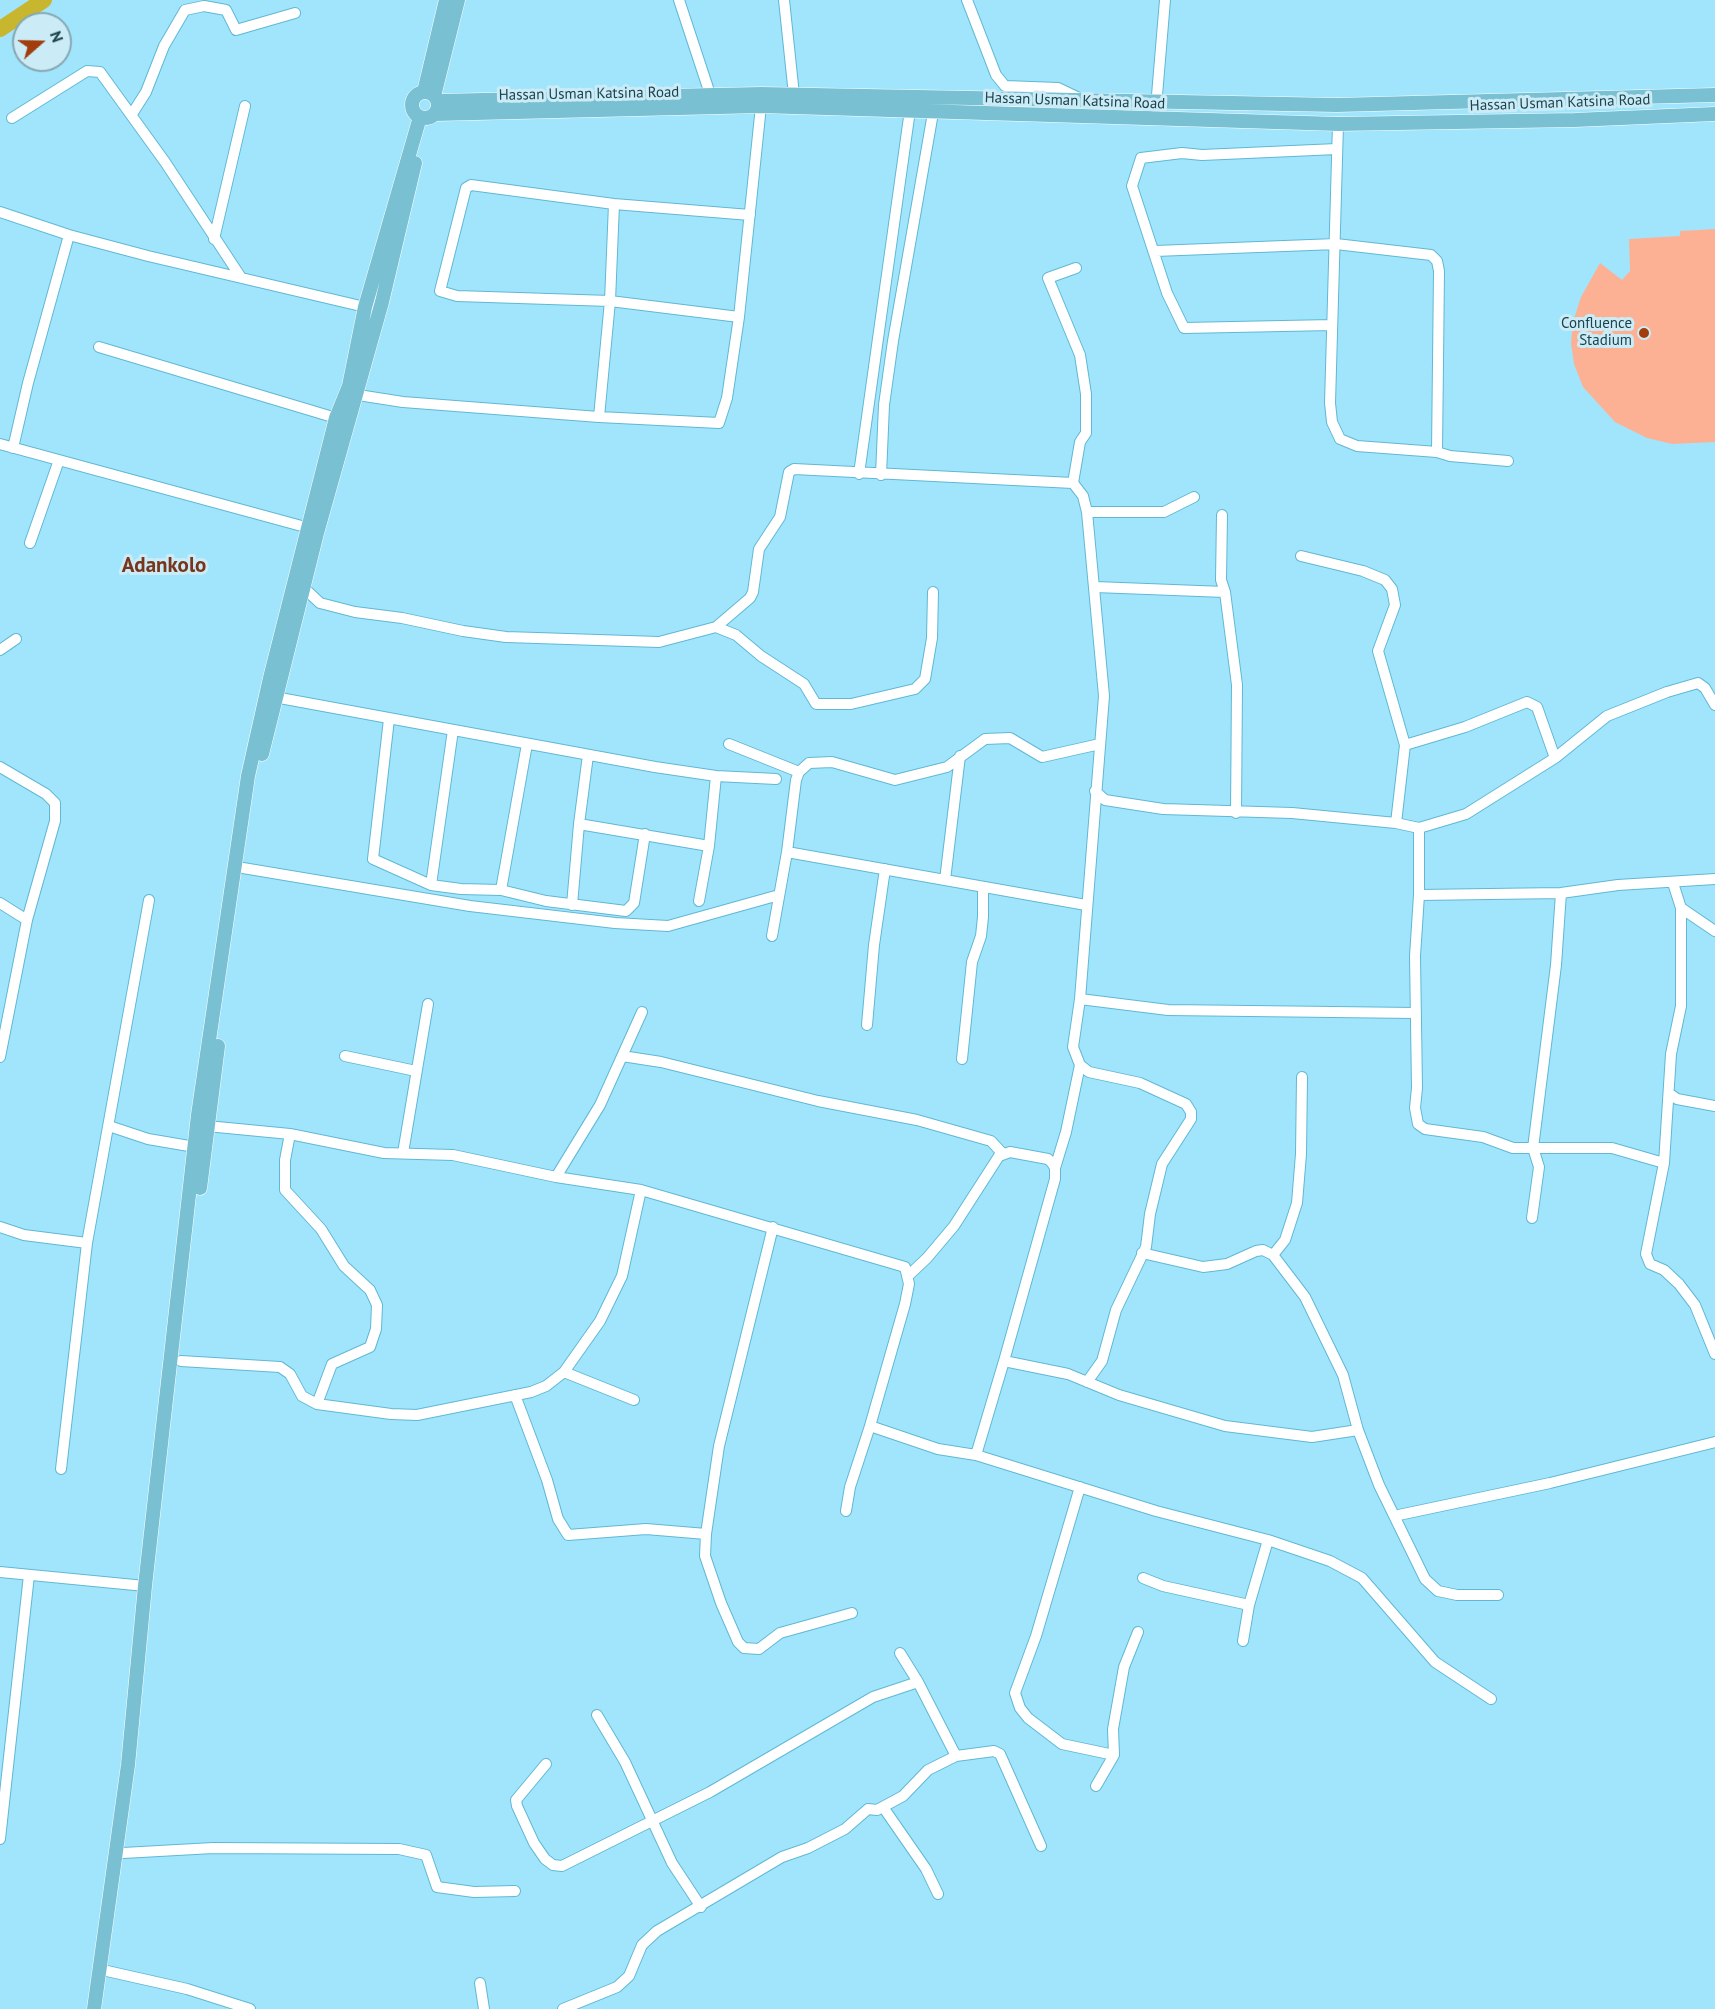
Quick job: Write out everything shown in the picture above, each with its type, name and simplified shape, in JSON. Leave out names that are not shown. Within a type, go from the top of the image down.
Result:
[{"type":"main road","points":[[102,2009],[136,1767],[153,1586],[207,1126],[256,778],[271,696],[336,418],[349,386],[365,307],[429,107],[446,0]]},
{"type":"main road","points":[[94,2009],[128,1765],[145,1586],[195,1147],[248,776],[358,395],[429,107],[458,0]]},
{"type":"main road","name":"Hassan Usman Katsina Road","points":[[429,107],[710,94],[910,98],[931,106],[1155,119],[1338,124],[1575,120],[1715,114]]},
{"type":"main road","name":"Hassan Usman Katsina Road","points":[[429,107],[761,106],[912,113],[931,106],[1086,101],[1337,105],[1715,95]]},
{"type":"street","points":[[132,114],[146,92],[165,46],[192,0]]},
{"type":"street","points":[[679,0],[710,94]]},
{"type":"street","points":[[784,0],[794,95]]},
{"type":"street","points":[[967,0],[996,75],[1005,86],[1058,88],[1086,101]]},
{"type":"street","points":[[1155,119],[1158,102],[1163,5],[1156,0]]},
{"type":"street","points":[[185,10],[204,6],[226,9],[236,30],[295,13]]},
{"type":"street","points":[[12,118],[87,71],[100,72],[132,114],[240,276]]},
{"type":"street","points":[[859,474],[912,113],[910,98]]},
{"type":"street","points":[[214,239],[245,106]]},
{"type":"street","points":[[358,395],[403,402],[599,417],[719,423],[727,398],[739,317],[761,106]]},
{"type":"street","points":[[881,475],[884,405],[931,106]]},
{"type":"street","points":[[1338,124],[1330,403],[1332,422],[1340,439],[1357,446],[1437,452],[1450,456],[1508,461]]},
{"type":"street","points":[[1332,325],[1184,328],[1167,293],[1132,186],[1141,158],[1182,153],[1202,155],[1337,149]]},
{"type":"street","points":[[739,317],[610,301],[457,296],[440,291],[466,188],[471,184],[614,204],[750,215]]},
{"type":"street","points":[[599,417],[610,301],[614,204]]},
{"type":"street","points":[[0,212],[69,235],[365,307]]},
{"type":"street","points":[[13,448],[28,383],[69,235]]},
{"type":"street","points":[[1155,251],[1336,244],[1431,255],[1437,261],[1439,271],[1437,452]]},
{"type":"street","points":[[1076,268],[1048,278],[1080,355],[1086,394],[1088,415],[1086,433],[1080,442],[1073,483],[1083,496],[1087,512],[1104,696],[1080,999],[1073,1047],[1080,1065],[1089,1072],[1140,1083],[1186,1104],[1191,1112],[1191,1119],[1162,1164],[1150,1214],[1146,1247],[1116,1310],[1102,1361],[1088,1382]]},
{"type":"street","points":[[99,347],[336,418]]},
{"type":"street","points":[[0,444],[309,528]]},
{"type":"street","points":[[30,543],[59,460]]},
{"type":"street","points":[[304,588],[320,603],[355,612],[506,637],[650,643],[716,627],[753,592],[759,549],[780,517],[789,472],[801,468],[859,474],[1073,483]]},
{"type":"street","points":[[1087,512],[1164,512],[1194,497]]},
{"type":"street","points":[[1222,515],[1221,580],[1225,592],[1237,685],[1236,813]]},
{"type":"street","points":[[1301,556],[1370,574],[1385,580],[1392,589],[1395,605],[1378,651],[1405,745],[1396,823]]},
{"type":"street","points":[[1095,587],[1225,592]]},
{"type":"street","points":[[716,627],[736,635],[761,656],[804,684],[816,704],[851,704],[915,689],[925,679],[932,638],[933,592]]},
{"type":"street","points":[[0,650],[16,639]]},
{"type":"street","points":[[1095,792],[1105,801],[1163,809],[1292,813],[1396,823],[1419,828],[1466,814],[1555,758],[1607,716],[1667,692],[1698,683],[1705,688],[1715,705]]},
{"type":"street","points":[[271,696],[588,755],[716,776],[776,779]]},
{"type":"street","points":[[1405,745],[1465,727],[1527,702],[1537,706],[1555,758]]},
{"type":"street","points":[[389,719],[374,859],[430,885],[501,890],[572,905],[626,911],[632,908],[645,834]]},
{"type":"street","points":[[430,885],[453,730]]},
{"type":"street","points":[[772,936],[787,852],[795,780],[799,772],[809,764],[832,762],[896,780],[947,767],[985,739],[1010,738],[1042,757],[1100,744]]},
{"type":"street","points":[[501,890],[527,744]]},
{"type":"street","points":[[729,744],[799,772]]},
{"type":"street","points":[[572,905],[588,755]]},
{"type":"street","points":[[945,880],[960,756]]},
{"type":"street","points":[[0,766],[46,794],[55,803],[55,821],[27,920],[1,1051]]},
{"type":"street","points":[[699,901],[709,846],[716,776]]},
{"type":"street","points":[[579,824],[709,846]]},
{"type":"street","points":[[1419,828],[1419,895],[1415,956],[1418,1088],[1415,1117],[1418,1124],[1425,1129],[1483,1137],[1513,1148],[1612,1148],[1664,1163]]},
{"type":"street","points":[[787,852],[1086,905]]},
{"type":"street","points":[[243,868],[470,906],[615,923],[668,926],[779,895]]},
{"type":"street","points":[[867,1025],[873,945],[885,869]]},
{"type":"street","points":[[1419,895],[1561,893],[1618,885],[1673,884],[1715,879]]},
{"type":"street","points":[[1673,884],[1681,908],[1680,1006],[1671,1054],[1664,1163],[1646,1254],[1650,1264],[1664,1270],[1679,1284],[1695,1305],[1715,1354]]},
{"type":"street","points":[[962,1059],[972,962],[982,927],[983,888]]},
{"type":"street","points":[[1532,1218],[1539,1167],[1533,1148],[1556,965],[1561,893]]},
{"type":"street","points":[[60,1469],[87,1243],[149,900]]},
{"type":"street","points":[[0,903],[27,920]]},
{"type":"street","points":[[1681,908],[1715,931]]},
{"type":"street","points":[[1080,999],[1168,1010],[1415,1013]]},
{"type":"street","points":[[403,1153],[428,1004]]},
{"type":"street","points":[[556,1177],[600,1105],[642,1012]]},
{"type":"street","points":[[345,1056],[416,1071]]},
{"type":"street","points":[[622,1056],[661,1062],[818,1101],[917,1120],[991,1141],[998,1145],[1003,1154]]},
{"type":"street","points":[[976,1455],[1055,1179],[1055,1168],[1066,1132],[1080,1065]]},
{"type":"street","points":[[1274,1255],[1285,1240],[1297,1203],[1301,1154],[1302,1077]]},
{"type":"street","points":[[1670,1094],[1677,1099],[1715,1106]]},
{"type":"street","points":[[109,1126],[148,1139],[195,1147]]},
{"type":"street","points":[[207,1126],[290,1134],[384,1153],[453,1155],[556,1177],[641,1190],[905,1267],[909,1275],[905,1304],[850,1487],[846,1511]]},
{"type":"street","points":[[290,1134],[285,1160],[285,1190],[321,1229],[344,1266],[370,1290],[377,1305],[376,1329],[370,1347],[332,1364],[318,1404]]},
{"type":"street","points":[[909,1275],[954,1226],[994,1161],[1003,1154],[1010,1152],[1048,1160],[1055,1168]]},
{"type":"street","points":[[181,1361],[280,1367],[290,1374],[302,1396],[318,1404],[362,1411],[417,1415],[515,1395],[546,1386],[564,1372],[600,1321],[622,1276],[641,1190]]},
{"type":"street","points":[[0,1227],[24,1235],[87,1243]]},
{"type":"street","points":[[773,1227],[719,1446],[705,1556],[738,1642],[744,1648],[759,1649],[780,1633],[852,1613]]},
{"type":"street","points":[[1142,1253],[1203,1267],[1227,1264],[1256,1251],[1263,1250],[1274,1255],[1305,1297],[1343,1376],[1358,1430],[1394,1516],[1425,1579],[1438,1591],[1457,1595],[1498,1595]]},
{"type":"street","points":[[1004,1361],[1068,1374],[1162,1409],[1225,1426],[1312,1437],[1358,1430]]},
{"type":"street","points":[[564,1372],[634,1400]]},
{"type":"street","points":[[515,1395],[547,1480],[558,1519],[568,1535],[646,1529],[706,1534]]},
{"type":"street","points":[[870,1426],[938,1449],[976,1455],[1156,1511],[1268,1540],[1330,1562],[1362,1578],[1435,1662],[1491,1699]]},
{"type":"street","points":[[1394,1516],[1550,1483],[1715,1442]]},
{"type":"street","points":[[1080,1487],[1046,1606],[1015,1693],[1020,1708],[1028,1718],[1062,1744],[1114,1755]]},
{"type":"street","points":[[1243,1641],[1249,1605],[1268,1540]]},
{"type":"street","points":[[0,1572],[145,1586]]},
{"type":"street","points":[[0,1839],[29,1575]]},
{"type":"street","points":[[1143,1578],[1180,1591],[1249,1605]]},
{"type":"street","points":[[1096,1786],[1114,1755],[1113,1729],[1124,1667],[1138,1632]]},
{"type":"street","points":[[900,1653],[918,1682],[956,1756]]},
{"type":"street","points":[[546,1764],[516,1800],[516,1806],[534,1843],[553,1865],[570,1863],[710,1792],[873,1697],[918,1682]]},
{"type":"street","points":[[597,1715],[625,1762],[672,1863],[701,1907]]},
{"type":"street","points":[[563,2009],[617,1987],[629,1976],[642,1945],[657,1930],[701,1907],[782,1857],[808,1848],[845,1829],[868,1809],[877,1810],[903,1796],[928,1770],[956,1756],[994,1751],[1000,1754],[1041,1846]]},
{"type":"street","points":[[883,1807],[926,1869],[938,1894]]},
{"type":"street","points":[[123,1853],[213,1848],[399,1849],[426,1855],[437,1887],[474,1892],[515,1892]]},
{"type":"street","points":[[107,1971],[187,1989],[250,2009]]},
{"type":"street","points":[[480,1983],[484,2009]]},
{"type":"shaded area","name":"Confluence Stadium","points":[[1715,229],[1715,442],[1672,444],[1647,438],[1615,422],[1583,387],[1574,364],[1571,343],[1573,322],[1581,297],[1600,263],[1622,280],[1630,271],[1629,239],[1680,236],[1680,231]]},
{"type":"waterway","points":[[0,29],[44,0]]},
{"type":"place","name":"Confluence Stadium","points":[[1644,333]]},
{"type":"district","name":"Adankolo","points":[[164,566]]}]
